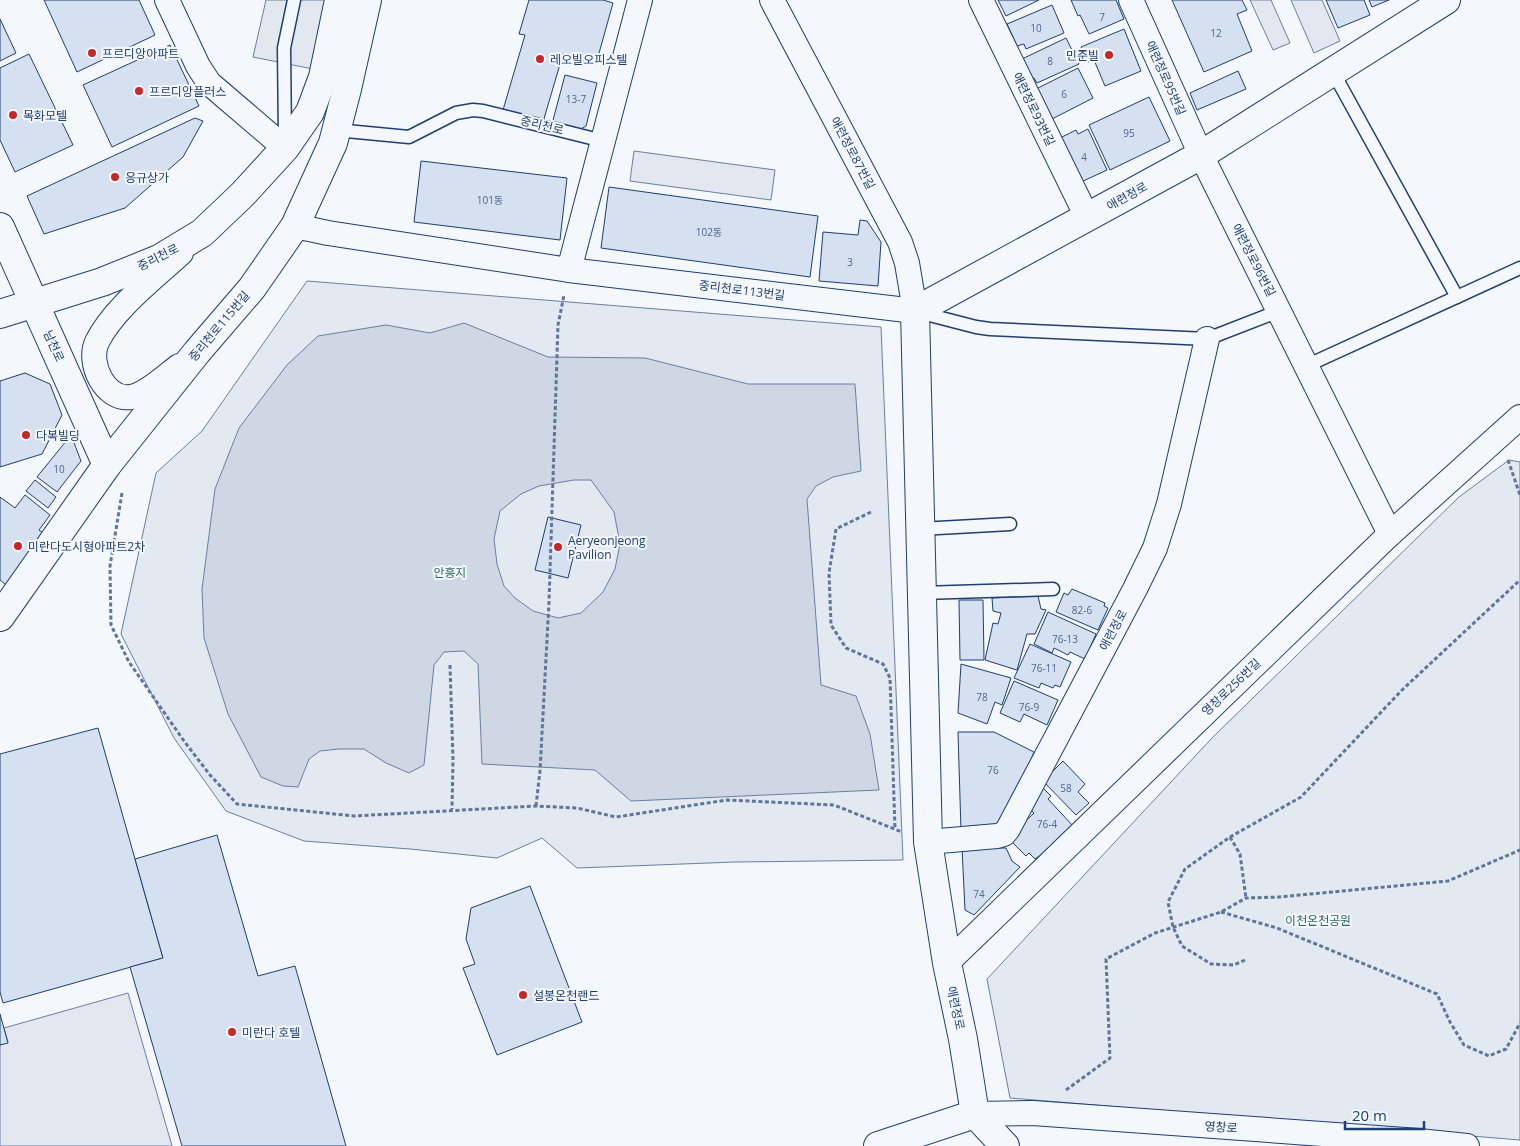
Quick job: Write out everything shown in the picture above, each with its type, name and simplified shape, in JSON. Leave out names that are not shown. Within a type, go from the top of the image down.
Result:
[{"type":"street","points":[[167,0],[198,66],[209,83],[285,148]]},
{"type":"street","name":"중리천로","points":[[0,314],[102,282],[158,259],[202,233],[243,194],[285,148],[310,112],[323,77],[339,0]]},
{"type":"street","name":"중리천로115번길","points":[[0,617],[115,475],[197,352],[252,288],[295,226],[333,143],[367,0]]},
{"type":"street","points":[[569,270],[640,0]]},
{"type":"street","name":"애련정로87번길","points":[[772,0],[900,242],[908,263],[915,311]]},
{"type":"street","name":"애련정로93번길","points":[[981,0],[1087,217]]},
{"type":"street","name":"애련정로95번길","points":[[1130,0],[1201,156]]},
{"type":"street","name":"애련정로","points":[[975,1114],[947,962],[928,842],[915,311],[1201,156],[1446,0]]},
{"type":"street","name":"애련정로96번길","points":[[1201,156],[1390,534]]},
{"type":"street","name":"중리천로113번길","points":[[295,226],[328,233],[569,270],[915,311]]},
{"type":"street","name":"남천로","points":[[0,227],[115,475]]},
{"type":"street","points":[[197,352],[145,391],[133,397],[121,396],[111,391],[102,381],[96,370],[94,357],[96,344],[102,332],[122,308],[202,233]]},
{"type":"street","name":"애련정로","points":[[928,842],[997,836],[1004,834],[1008,829],[1155,548],[1169,504],[1207,339]]},
{"type":"street","name":"영창로256번길","points":[[947,962],[1390,534],[1520,417]]},
{"type":"street","name":"영창로","points":[[975,1114],[1032,1113],[1468,1146]]},
{"type":"street","points":[[878,1146],[975,1114],[1005,1146]]},
{"type":"lane","points":[[285,148],[284,48],[294,0]]},
{"type":"lane","points":[[1333,72],[1457,297]]},
{"type":"lane","name":"중리천로","points":[[336,130],[410,137],[456,113],[473,110],[603,141]]},
{"type":"lane","points":[[1306,366],[1520,268]]},
{"type":"lane","points":[[915,311],[990,329],[1207,339],[1279,311]]},
{"type":"lane","points":[[920,529],[1010,524]]},
{"type":"lane","points":[[922,593],[1053,589]]},
{"type":"path","points":[[536,806],[540,771],[549,602],[558,325],[569,270]]},
{"type":"path","points":[[1500,436],[1520,495]]},
{"type":"path","points":[[115,475],[110,566],[111,626],[129,662],[184,741],[210,775],[237,804],[354,816],[536,806],[577,808],[616,817],[727,800],[834,805],[928,842]]},
{"type":"path","points":[[871,512],[836,530],[829,572],[831,625],[846,648],[883,664],[890,678],[895,829]]},
{"type":"path","points":[[1245,960],[1234,965],[1211,964],[1182,946],[1173,927],[1168,902],[1186,869],[1230,837],[1301,797],[1402,690],[1520,580]]},
{"type":"path","points":[[450,665],[453,760],[452,810]]},
{"type":"path","points":[[1230,837],[1240,854],[1246,898]]},
{"type":"path","points":[[1032,1113],[1110,1058],[1106,959],[1155,933],[1221,912],[1246,898],[1279,897],[1448,881],[1520,850]]},
{"type":"path","points":[[1221,912],[1278,928],[1437,994],[1450,1022],[1464,1045],[1489,1056],[1506,1049],[1520,1023]]},
{"type":"green space","name":"안흥지","points":[[307,281],[881,327],[903,860],[735,862],[577,868],[542,838],[497,858],[304,841],[226,811],[174,738],[121,634],[156,473],[202,431]]},
{"type":"green space","name":"이천온천공원","points":[[1509,460],[1520,462],[1520,1140],[1010,1098],[987,979],[1213,737],[1459,497]]},
{"type":"shaded area","points":[[266,0],[328,0],[313,69],[253,57]]},
{"type":"shaded area","points":[[1250,0],[1271,0],[1290,43],[1273,50]]},
{"type":"shaded area","points":[[1291,0],[1322,0],[1340,41],[1314,53]]},
{"type":"shaded area","points":[[634,151],[775,170],[771,200],[630,181]]},
{"type":"shaded area","name":"안흥지","points":[[464,323],[548,357],[645,358],[748,384],[855,384],[861,471],[833,477],[816,486],[807,499],[821,685],[856,696],[870,734],[879,790],[631,801],[595,770],[482,764],[478,664],[464,651],[444,652],[434,665],[424,765],[409,773],[386,763],[364,749],[339,749],[320,751],[309,759],[298,787],[283,786],[261,777],[228,714],[204,638],[202,589],[215,489],[239,428],[287,365],[318,336],[386,325],[430,333]],"holes":[[[574,480],[591,480],[614,512],[620,544],[615,569],[603,592],[581,613],[558,618],[533,611],[515,598],[504,586],[497,564],[494,539],[500,511],[521,494],[539,486]]]},
{"type":"shaded area","points":[[128,993],[172,1146],[0,1146],[0,1045],[8,1042],[4,1028]]},
{"type":"building","name":"프르디앙아파트","points":[[44,0],[139,0],[155,35],[77,72]]},
{"type":"building","name":"레오빌오피스텔","points":[[529,0],[603,0],[613,3],[596,64],[563,54],[543,122],[503,110],[525,35],[519,34]]},
{"type":"building","points":[[998,0],[1039,0],[1006,16]]},
{"type":"building","points":[[1071,0],[1116,0],[1124,19],[1089,34]]},
{"type":"building","points":[[1172,0],[1242,0],[1247,10],[1237,14],[1252,51],[1204,72]]},
{"type":"building","points":[[1326,0],[1364,0],[1370,15],[1338,28]]},
{"type":"building","points":[[1369,0],[1389,0],[1372,7]]},
{"type":"building","points":[[1052,5],[1064,33],[1026,49],[1024,44],[1017,46],[1007,24]]},
{"type":"building","points":[[0,19],[16,53],[0,61]]},
{"type":"building","name":"민준빌","points":[[1124,29],[1141,71],[1105,86],[1094,60],[1088,62],[1081,47]]},
{"type":"building","points":[[1066,38],[1079,64],[1037,83],[1032,78],[1022,59]]},
{"type":"building","name":"프르디앙플러스","points":[[170,45],[199,106],[112,147],[83,85]]},
{"type":"building","points":[[29,54],[73,145],[15,172],[0,140],[0,68]]},
{"type":"building","points":[[1078,68],[1093,98],[1052,119],[1049,111],[1046,113],[1034,90]]},
{"type":"building","points":[[1238,71],[1246,89],[1197,110],[1190,93]]},
{"type":"building","points":[[565,75],[597,83],[586,126],[577,131],[552,124]]},
{"type":"building","points":[[1149,97],[1170,141],[1110,170],[1089,125]]},
{"type":"building","name":"응규상가","points":[[195,118],[203,121],[183,157],[125,208],[44,234],[27,196]]},
{"type":"building","points":[[1088,129],[1107,170],[1079,183],[1058,139],[1076,130],[1078,134]]},
{"type":"building","points":[[421,161],[567,178],[560,240],[414,222]]},
{"type":"building","points":[[609,187],[818,216],[810,277],[601,248]]},
{"type":"building","points":[[860,220],[867,221],[881,242],[878,286],[819,281],[823,232],[858,235]]},
{"type":"building","name":"다복빌딩","points":[[25,373],[50,384],[62,415],[42,454],[0,467],[0,381]]},
{"type":"building","points":[[71,435],[81,461],[57,492],[37,477]]},
{"type":"building","points":[[35,480],[56,497],[48,508],[26,491]]},
{"type":"building","name":"미란다도시형아파트2차","points":[[25,495],[50,515],[39,530],[45,534],[6,585],[0,580],[0,497],[15,508]]},
{"type":"building","name":"Aeryeonjeong Pavilion","points":[[548,517],[581,525],[568,578],[535,570]]},
{"type":"building","points":[[1072,589],[1105,603],[1104,606],[1108,608],[1098,630],[1056,612],[1064,593],[1068,595]]},
{"type":"building","points":[[1038,596],[1041,609],[1046,610],[1035,634],[1027,634],[1017,670],[985,660],[993,623],[998,624],[1001,613],[993,611],[992,598]]},
{"type":"building","points":[[959,600],[983,600],[984,660],[960,660]]},
{"type":"building","points":[[1048,612],[1096,634],[1085,659],[1070,652],[1068,655],[1054,648],[1052,653],[1034,644]]},
{"type":"building","points":[[1030,644],[1071,662],[1060,687],[1055,685],[1053,688],[1041,683],[1039,688],[1014,678]]},
{"type":"building","points":[[961,664],[1011,678],[1002,705],[995,702],[987,724],[958,713]]},
{"type":"building","points":[[1014,681],[1058,700],[1047,725],[1024,714],[1020,722],[1000,713]]},
{"type":"building","points":[[98,728],[163,958],[3,1003],[0,992],[0,754]]},
{"type":"building","points":[[958,732],[994,732],[1034,752],[1003,828],[961,831]]},
{"type":"building","points":[[1063,761],[1085,784],[1078,792],[1089,803],[1076,815],[1043,781]]},
{"type":"building","points":[[1043,788],[1051,796],[1048,799],[1074,827],[1042,858],[1039,856],[1035,859],[1029,853],[1026,856],[1008,838],[1034,813],[1026,805]]},
{"type":"building","name":"미란다 호텔","points":[[217,835],[258,976],[295,966],[346,1146],[182,1146],[130,967],[163,958],[135,859]]},
{"type":"building","points":[[962,848],[1006,848],[1012,861],[1020,867],[974,915],[965,910]]},
{"type":"building","name":"설봉온천랜드","points":[[530,886],[582,1022],[497,1055],[463,968],[475,964],[466,939],[471,908]]},
{"type":"building","points":[[0,1014],[8,1043],[0,1045]]},
{"type":"place","name":"프르디앙아파트","points":[[92,53]]},
{"type":"place","name":"민준빌","points":[[1109,55]]},
{"type":"place","name":"레오빌오피스텔","points":[[540,59]]},
{"type":"place","name":"프르디앙플러스","points":[[139,91]]},
{"type":"place","name":"목화모텔","points":[[13,115]]},
{"type":"place","name":"응규상가","points":[[115,177]]},
{"type":"place","name":"다복빌딩","points":[[26,435]]},
{"type":"place","name":"미란다도시형아파트2차","points":[[18,546]]},
{"type":"place","name":"Aeryeonjeong Pavilion","points":[[558,547]]},
{"type":"place","name":"설봉온천랜드","points":[[523,995]]},
{"type":"place","name":"미란다 호텔","points":[[232,1032]]}]
